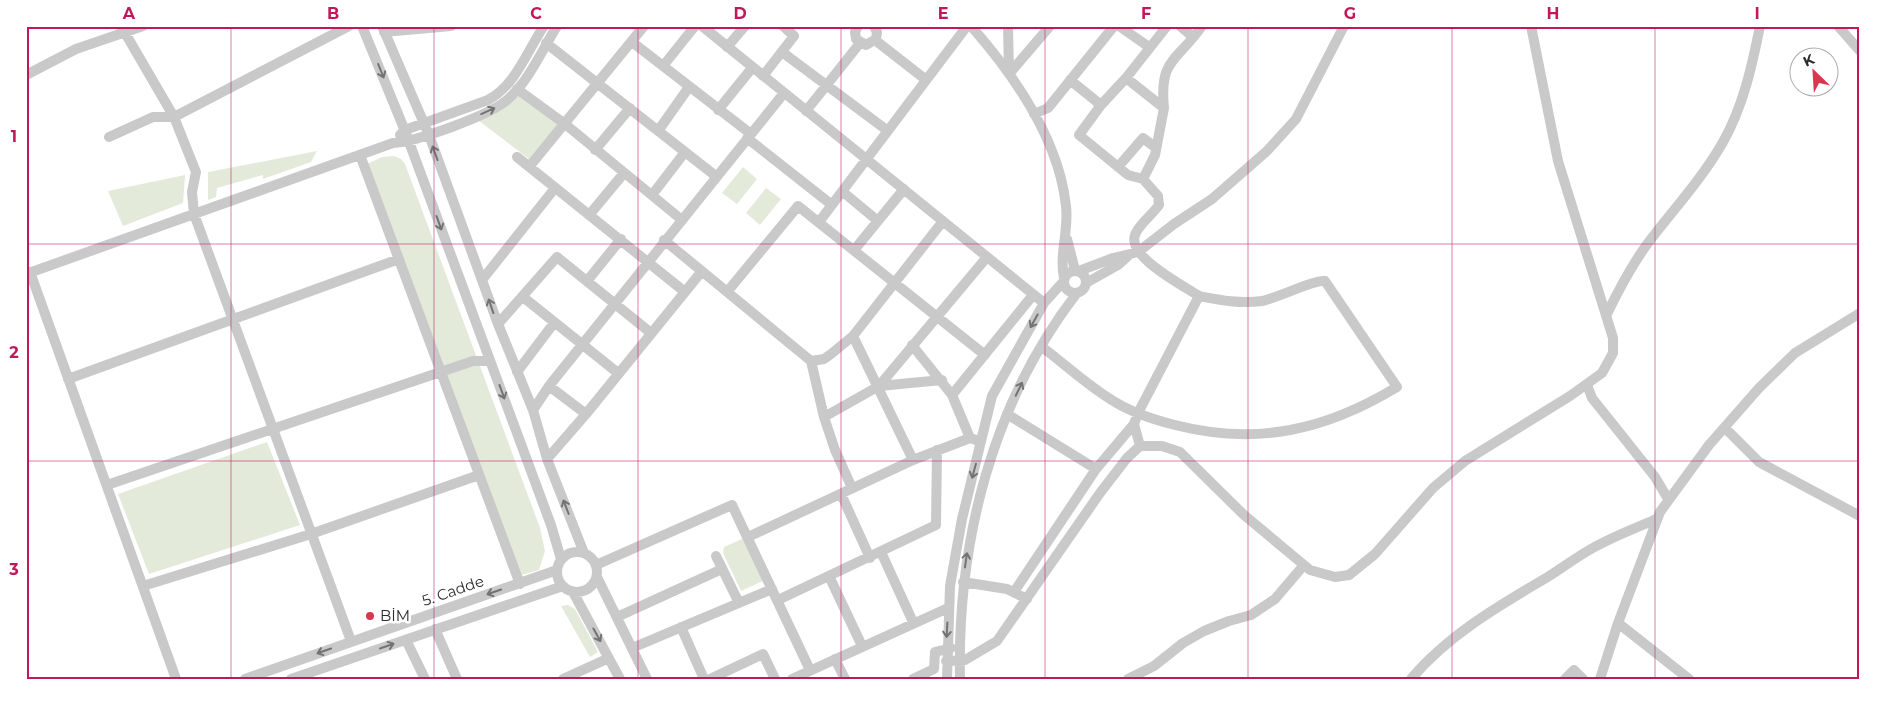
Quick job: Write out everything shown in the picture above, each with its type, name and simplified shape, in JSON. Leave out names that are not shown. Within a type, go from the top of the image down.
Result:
[{"type":"street","points":[[26,75],[76,49],[123,30],[143,26]]},
{"type":"street","points":[[109,137],[153,117],[174,117],[349,26]]},
{"type":"street","points":[[362,26],[405,130],[561,559]]},
{"type":"street","points":[[452,26],[383,29],[429,135],[498,324],[533,410],[547,459],[584,553]]},
{"type":"street","points":[[393,143],[405,130],[488,100],[498,94],[511,79],[544,26]]},
{"type":"street","points":[[176,679],[107,485],[28,273],[393,143],[409,142],[429,135],[493,109],[518,89],[557,26]]},
{"type":"street","points":[[529,167],[644,26]]},
{"type":"street","points":[[662,66],[695,26]]},
{"type":"street","points":[[702,26],[1044,304]]},
{"type":"street","points":[[727,47],[745,26]]},
{"type":"street","points":[[762,76],[794,36],[783,26]]},
{"type":"street","points":[[858,26],[855,36],[860,43],[868,44],[875,40],[877,32],[874,26]]},
{"type":"street","points":[[819,222],[868,160],[925,79],[967,26]]},
{"type":"street","points":[[971,26],[994,52],[1034,114],[1060,175],[1066,204],[1066,238],[1061,264],[1063,280],[1069,292],[1077,293]]},
{"type":"street","points":[[1008,26],[1009,74]]},
{"type":"street","points":[[1009,74],[1050,26]]},
{"type":"street","points":[[1034,114],[1048,108],[1114,26]]},
{"type":"street","points":[[1120,26],[1149,47]]},
{"type":"street","points":[[1134,254],[1135,234],[1154,213],[1160,200],[1143,179],[1128,175],[1079,135],[1167,26]]},
{"type":"street","points":[[1180,26],[1193,37]]},
{"type":"street","points":[[1143,179],[1156,148],[1164,108],[1162,84],[1166,71],[1202,26]]},
{"type":"street","points":[[960,679],[959,649],[963,582],[978,499],[993,449],[1007,414],[1057,320],[1086,283],[1118,265],[1212,199],[1267,151],[1296,118],[1344,26]]},
{"type":"street","points":[[946,661],[960,661],[980,652],[997,640],[1100,492],[1127,458],[1140,446],[1162,446],[1180,452],[1244,515],[1310,570],[1335,577],[1349,574],[1361,567],[1375,554],[1433,488],[1465,461],[1587,385],[1602,373],[1613,353],[1613,338],[1558,161],[1531,26]]},
{"type":"street","points":[[1606,316],[1648,243],[1682,202],[1722,143],[1735,119],[1746,86],[1760,26]]},
{"type":"street","points":[[1838,26],[1860,51]]},
{"type":"street","points":[[123,30],[174,117],[196,172],[192,192],[194,214],[351,641]]},
{"type":"street","points":[[875,40],[925,79]]},
{"type":"street","points":[[632,42],[718,110],[832,205]]},
{"type":"street","points":[[546,43],[717,177]]},
{"type":"street","points":[[806,111],[860,43]]},
{"type":"street","points":[[782,52],[888,131]]},
{"type":"street","points":[[718,110],[752,68]]},
{"type":"street","points":[[1126,78],[1164,108]]},
{"type":"street","points":[[1070,80],[1101,106]]},
{"type":"street","points":[[658,131],[689,88]]},
{"type":"street","points":[[518,89],[565,124],[682,220]]},
{"type":"street","points":[[533,410],[548,386],[784,93]]},
{"type":"street","points":[[596,150],[630,108]]},
{"type":"street","points":[[1118,166],[1143,138],[1156,148]]},
{"type":"street","points":[[652,195],[685,152]]},
{"type":"street","points":[[360,155],[520,584]]},
{"type":"street","points":[[517,157],[685,292]]},
{"type":"street","points":[[590,214],[624,173]]},
{"type":"street","points":[[482,280],[554,188]]},
{"type":"street","points":[[855,249],[904,189]]},
{"type":"street","points":[[843,192],[878,221]]},
{"type":"street","points":[[728,292],[798,206],[855,249],[936,317],[985,355]]},
{"type":"street","points":[[811,360],[824,358],[831,354],[853,336],[943,221]]},
{"type":"street","points":[[1066,238],[1077,271],[1084,276],[1086,283]]},
{"type":"street","points":[[587,281],[621,239]]},
{"type":"street","points":[[664,240],[811,360],[824,417],[835,450],[852,488]]},
{"type":"street","points":[[947,679],[948,608],[962,519],[992,396],[1044,304],[1068,272],[1077,271],[1113,258],[1134,254],[1162,274],[1199,296],[1226,301],[1253,302],[1281,296],[1318,280],[1325,281],[1397,387],[1373,402],[1342,416],[1303,428],[1266,434],[1215,433],[1168,424],[1138,414],[1114,402],[1042,347]]},
{"type":"street","points":[[498,324],[557,257],[651,333]]},
{"type":"street","points":[[824,417],[879,386],[987,257]]},
{"type":"street","points":[[68,379],[399,260]]},
{"type":"street","points":[[547,459],[702,271]]},
{"type":"street","points":[[952,395],[1033,294]]},
{"type":"street","points":[[1014,592],[1096,470],[1134,424],[1199,296]]},
{"type":"street","points":[[523,297],[618,373]]},
{"type":"street","points":[[1600,679],[1618,623],[1657,519],[1668,499],[1709,445],[1760,388],[1795,353],[1860,313]]},
{"type":"street","points":[[517,372],[554,323]]},
{"type":"street","points":[[853,336],[879,386],[913,460]]},
{"type":"street","points":[[912,345],[942,380],[952,395],[970,438]]},
{"type":"street","points":[[107,485],[473,361],[490,361]]},
{"type":"street","points":[[879,386],[942,380]]},
{"type":"street","points":[[1587,385],[1595,402],[1655,477],[1668,499]]},
{"type":"street","points":[[548,386],[586,414]]},
{"type":"street","points":[[1007,414],[1096,470]]},
{"type":"street","points":[[1134,424],[1140,446]]},
{"type":"street","points":[[1724,428],[1759,462],[1860,516]]},
{"type":"street","points":[[748,537],[937,450],[970,438],[982,442]]},
{"type":"street","points":[[778,600],[870,558],[936,524],[937,450]]},
{"type":"street","points":[[143,586],[311,534],[479,475]]},
{"type":"street","points":[[841,494],[870,558]]},
{"type":"street","points":[[596,565],[732,505],[810,670]]},
{"type":"street","points":[[1411,679],[1433,655],[1468,627],[1507,601],[1590,549],[1626,531],[1657,519]]},
{"type":"street","points":[[620,679],[573,592],[559,582],[557,570],[561,559],[572,552],[584,553],[596,565],[597,577],[647,679]]},
{"type":"street","points":[[881,552],[913,622]]},
{"type":"street","points":[[716,556],[739,603]]},
{"type":"street","points":[[1128,679],[1154,666],[1183,643],[1204,632],[1229,620],[1251,615],[1275,599],[1304,565]]},
{"type":"street","points":[[617,618],[722,569]]},
{"type":"street","name":"5. Cadde","points":[[244,679],[557,570]]},
{"type":"street","points":[[829,576],[862,646]]},
{"type":"street","points":[[573,592],[579,592],[590,587],[597,577]]},
{"type":"street","points":[[963,582],[1014,592],[1027,599]]},
{"type":"street","name":"5. Cadde","points":[[291,679],[563,586]]},
{"type":"street","points":[[632,648],[772,589]]},
{"type":"street","points":[[796,678],[913,622],[948,608]]},
{"type":"street","points":[[1618,623],[1689,679]]},
{"type":"street","points":[[681,627],[704,679]]},
{"type":"street","points":[[435,629],[457,679]]},
{"type":"street","points":[[406,640],[425,679]]},
{"type":"street","points":[[913,679],[934,669],[935,652],[946,648],[959,649]]},
{"type":"street","points":[[710,679],[764,654],[775,679]]},
{"type":"street","points":[[564,679],[584,674],[609,658]]},
{"type":"street","points":[[835,659],[845,679]]},
{"type":"street","points":[[1565,679],[1574,670],[1583,679]]},
{"type":"green space","points":[[522,93],[559,124],[529,159],[478,120],[501,110]]},
{"type":"green space","points":[[317,151],[311,162],[263,179],[263,175],[217,188],[216,197],[208,200],[208,172]]},
{"type":"green space","points":[[394,156],[401,159],[405,164],[540,528],[545,551],[539,570],[522,575],[367,164],[382,157]]},
{"type":"green space","points":[[743,167],[757,179],[737,204],[722,193]]},
{"type":"green space","points":[[185,175],[183,203],[123,226],[108,191]]},
{"type":"green space","points":[[766,188],[781,199],[760,225],[746,213]]},
{"type":"green space","points":[[267,442],[300,525],[149,574],[118,494]]},
{"type":"green space","points":[[746,537],[765,580],[741,591],[723,553],[724,547]]},
{"type":"green space","points":[[568,605],[575,609],[598,652],[590,657],[561,606]]},
{"type":"place","name":"BİM","points":[[370,616]]}]
